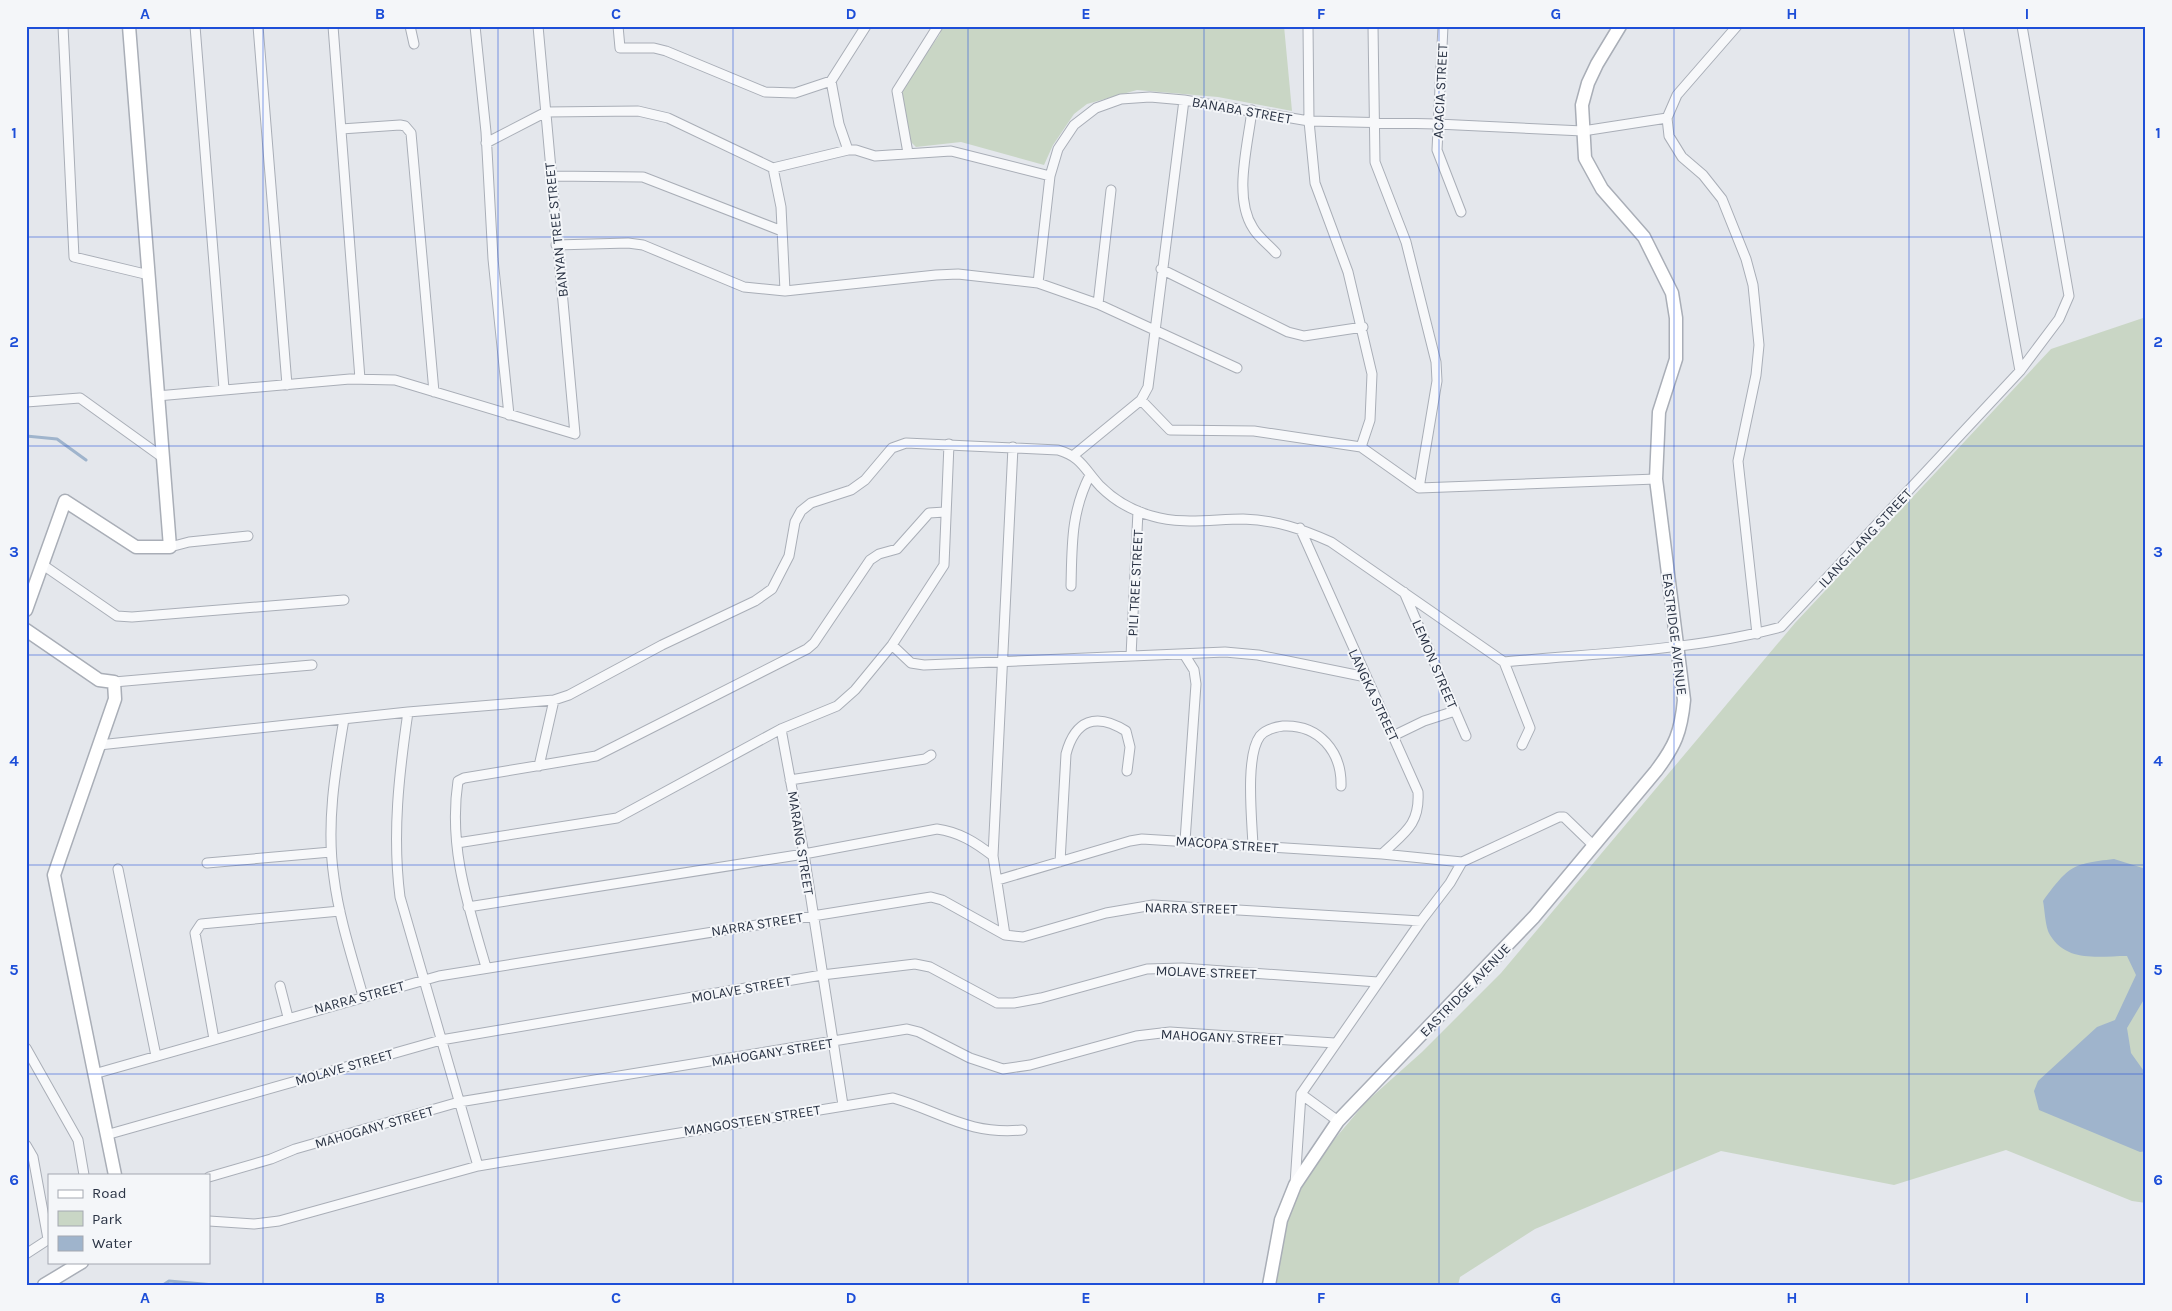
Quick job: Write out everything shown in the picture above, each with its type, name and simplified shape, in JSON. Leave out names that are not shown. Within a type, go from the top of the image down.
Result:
[{"type":"street","points":[[63,26],[74,257],[149,276]]},
{"type":"street","points":[[130,26],[170,547]]},
{"type":"street","points":[[195,26],[224,390]]},
{"type":"street","points":[[258,26],[287,385]]},
{"type":"street","points":[[333,26],[360,379]]},
{"type":"street","points":[[410,26],[414,44]]},
{"type":"street","points":[[157,396],[360,379],[395,380],[509,415],[493,259],[486,143],[475,26]]},
{"type":"street","name":"BANYAN TREE STREET","points":[[509,415],[575,434],[556,245],[538,26]]},
{"type":"street","points":[[618,26],[620,48],[654,48],[666,51],[765,92],[795,93],[831,81]]},
{"type":"street","points":[[908,153],[897,91],[938,26]]},
{"type":"street","points":[[1308,26],[1310,121],[1315,183],[1348,272],[1363,327],[1372,374],[1370,420],[1361,447]]},
{"type":"street","points":[[1373,26],[1375,162],[1406,242],[1436,362],[1437,381],[1419,488]]},
{"type":"street","name":"ACACIA STREET","points":[[1443,26],[1437,150],[1461,212]]},
{"type":"street","name":"EASTRIDGE AVENUE","points":[[1269,1285],[1281,1220],[1295,1184],[1338,1121],[1534,917],[1671,752],[1681,728],[1684,700],[1656,479],[1659,412],[1676,359],[1676,318],[1672,293],[1644,237],[1602,189],[1585,158],[1582,131],[1582,105],[1588,83],[1620,26]]},
{"type":"street","points":[[1738,26],[1677,95],[1667,118],[1669,136],[1682,157],[1703,175],[1722,199],[1746,259],[1754,285],[1759,344],[1756,375],[1738,461],[1757,634]]},
{"type":"street","points":[[1958,26],[2020,371]]},
{"type":"street","name":"ILANG-ILANG STREET","points":[[1504,662],[1678,645],[1757,634],[1781,628],[2020,371],[2059,319],[2069,296],[2022,26]]},
{"type":"street","points":[[848,150],[839,124],[831,81],[861,28]]},
{"type":"street","name":"BANABA STREET","points":[[1038,283],[1050,176],[1058,148],[1074,125],[1096,108],[1120,99],[1150,97],[1184,100],[1310,121],[1437,124],[1582,131],[1667,118]]},
{"type":"street","points":[[1074,455],[1141,400],[1148,387],[1161,269],[1184,100]]},
{"type":"street","points":[[1252,110],[1242,188],[1244,210],[1253,228],[1276,253]]},
{"type":"street","points":[[486,143],[546,112],[638,111],[668,118],[773,168],[848,150],[856,150],[875,156],[952,151],[1050,176]]},
{"type":"street","points":[[341,129],[400,125],[409,129],[411,133],[434,392]]},
{"type":"street","points":[[773,168],[781,207],[785,291]]},
{"type":"street","points":[[550,176],[644,177],[782,231]]},
{"type":"street","points":[[1098,304],[1111,190]]},
{"type":"street","points":[[556,245],[628,242],[643,245],[744,287],[785,291],[958,274],[1038,283],[1098,304],[1155,332],[1191,345],[1237,368]]},
{"type":"street","points":[[1161,269],[1288,332],[1304,336],[1363,327]]},
{"type":"street","points":[[26,402],[80,398],[162,457]]},
{"type":"street","points":[[1141,400],[1170,430],[1254,431],[1361,447],[1419,488],[1656,479]]},
{"type":"street","points":[[99,745],[408,712],[554,700],[754,601],[772,589],[789,556],[795,522],[801,511],[811,503],[851,490],[865,480],[892,448],[906,443],[1058,450],[1074,455],[1102,488],[1125,506],[1138,511],[1177,520],[1245,520],[1300,528],[1331,542],[1504,662],[1530,728],[1522,745]]},
{"type":"street","points":[[457,843],[617,818],[781,729],[837,706],[856,690],[892,645],[944,565],[949,444]]},
{"type":"street","points":[[1005,935],[994,856],[1013,447]]},
{"type":"street","points":[[1071,586],[1073,522],[1077,502],[1090,474]]},
{"type":"street","points":[[26,610],[66,500],[136,547],[170,547],[190,542],[248,536]]},
{"type":"street","name":"PILI TREE STREET","points":[[1131,656],[1138,511]]},
{"type":"street","points":[[486,967],[458,869],[456,800],[458,781],[464,778],[596,756],[807,649],[814,643],[870,560],[879,554],[897,549],[929,513],[945,512]]},
{"type":"street","name":"LANGKA STREET","points":[[1300,528],[1413,777],[1418,792],[1419,808],[1415,822],[1382,854]]},
{"type":"street","points":[[43,564],[117,616],[132,617],[344,600]]},
{"type":"street","name":"LEMON STREET","points":[[1404,592],[1466,736]]},
{"type":"street","points":[[26,630],[99,680],[114,682],[312,665]]},
{"type":"street","points":[[892,645],[911,663],[1225,652],[1258,654],[1366,677]]},
{"type":"street","points":[[1184,654],[1194,670],[1196,684],[1185,841]]},
{"type":"street","points":[[114,682],[115,699],[54,875],[115,1174]]},
{"type":"street","points":[[540,766],[554,700]]},
{"type":"street","points":[[1393,736],[1424,721],[1455,711]]},
{"type":"street","points":[[408,712],[397,788],[395,862],[400,897],[478,1166]]},
{"type":"street","points":[[344,719],[332,794],[331,852],[340,911],[363,996]]},
{"type":"street","points":[[1060,862],[1066,754],[1070,738],[1078,727],[1096,721],[1111,722],[1126,731],[1130,747],[1128,772]]},
{"type":"street","points":[[1253,846],[1251,763],[1260,737],[1273,727],[1292,725],[1313,731],[1328,744],[1341,773],[1340,786]]},
{"type":"street","name":"MARANG STREET","points":[[781,729],[804,854],[812,915],[844,1105]]},
{"type":"street","points":[[790,780],[924,759],[931,755]]},
{"type":"street","points":[[1295,1184],[1301,1094],[1421,920],[1450,883],[1462,862],[1559,816],[1564,817],[1594,845]]},
{"type":"street","points":[[468,907],[804,854],[937,830],[952,831],[974,842],[994,856]]},
{"type":"street","name":"MACOPA STREET","points":[[998,880],[1142,839],[1382,854],[1462,862]]},
{"type":"street","points":[[207,863],[331,852]]},
{"type":"street","points":[[118,870],[156,1056]]},
{"type":"street","name":"NARRA STREET","points":[[94,1074],[288,1017],[423,980],[486,967],[931,898],[942,900],[1005,935],[1031,936],[1106,913],[1153,905],[1421,920]]},
{"type":"street","points":[[214,1039],[195,933],[201,924],[340,911]]},
{"type":"street","name":"MOLAVE STREET","points":[[106,1135],[441,1040],[822,975],[915,964],[930,967],[997,1002],[1014,1003],[1147,969],[1182,968],[1378,982]]},
{"type":"street","points":[[280,986],[288,1017]]},
{"type":"street","name":"MAHOGANY STREET","points":[[210,1177],[271,1159],[295,1149],[459,1102],[907,1029],[919,1032],[970,1058],[1003,1070],[1030,1065],[1136,1036],[1170,1032],[1335,1043]]},
{"type":"street","points":[[26,1048],[78,1140],[84,1174]]},
{"type":"street","points":[[1301,1094],[1338,1121]]},
{"type":"street","name":"MANGOSTEEN STREET","points":[[210,1221],[254,1224],[279,1221],[478,1166],[893,1098],[940,1117],[976,1128],[1005,1131],[1022,1130]]},
{"type":"street","points":[[26,1144],[33,1157],[48,1239],[26,1254]]},
{"type":"street","points":[[44,1285],[79,1264]]},
{"type":"green space","points":[[942,26],[1284,26],[1292,111],[1218,97],[1137,90],[1087,104],[1074,114],[1053,145],[1044,165],[961,142],[916,147],[911,142],[900,92],[940,34]]},
{"type":"green space","points":[[2146,317],[2146,1203],[2132,1201],[2006,1150],[1894,1185],[1721,1151],[1535,1229],[1460,1277],[1458,1285],[1275,1285],[1288,1217],[1303,1185],[1327,1148],[1366,1102],[1422,1052],[1501,973],[1795,623],[2051,349]]},
{"type":"water","points":[[2114,859],[2146,869],[2146,996],[2127,1028],[2131,1053],[2146,1074],[2146,1151],[2140,1152],[2039,1110],[2034,1091],[2038,1081],[2097,1027],[2115,1020],[2136,975],[2127,956],[2084,956],[2065,950],[2050,935],[2046,923],[2043,901],[2059,880],[2079,865]]},
{"type":"waterway","points":[[26,436],[57,439],[86,460]]},
{"type":"waterway","points":[[163,1285],[169,1281],[214,1285]]}]
